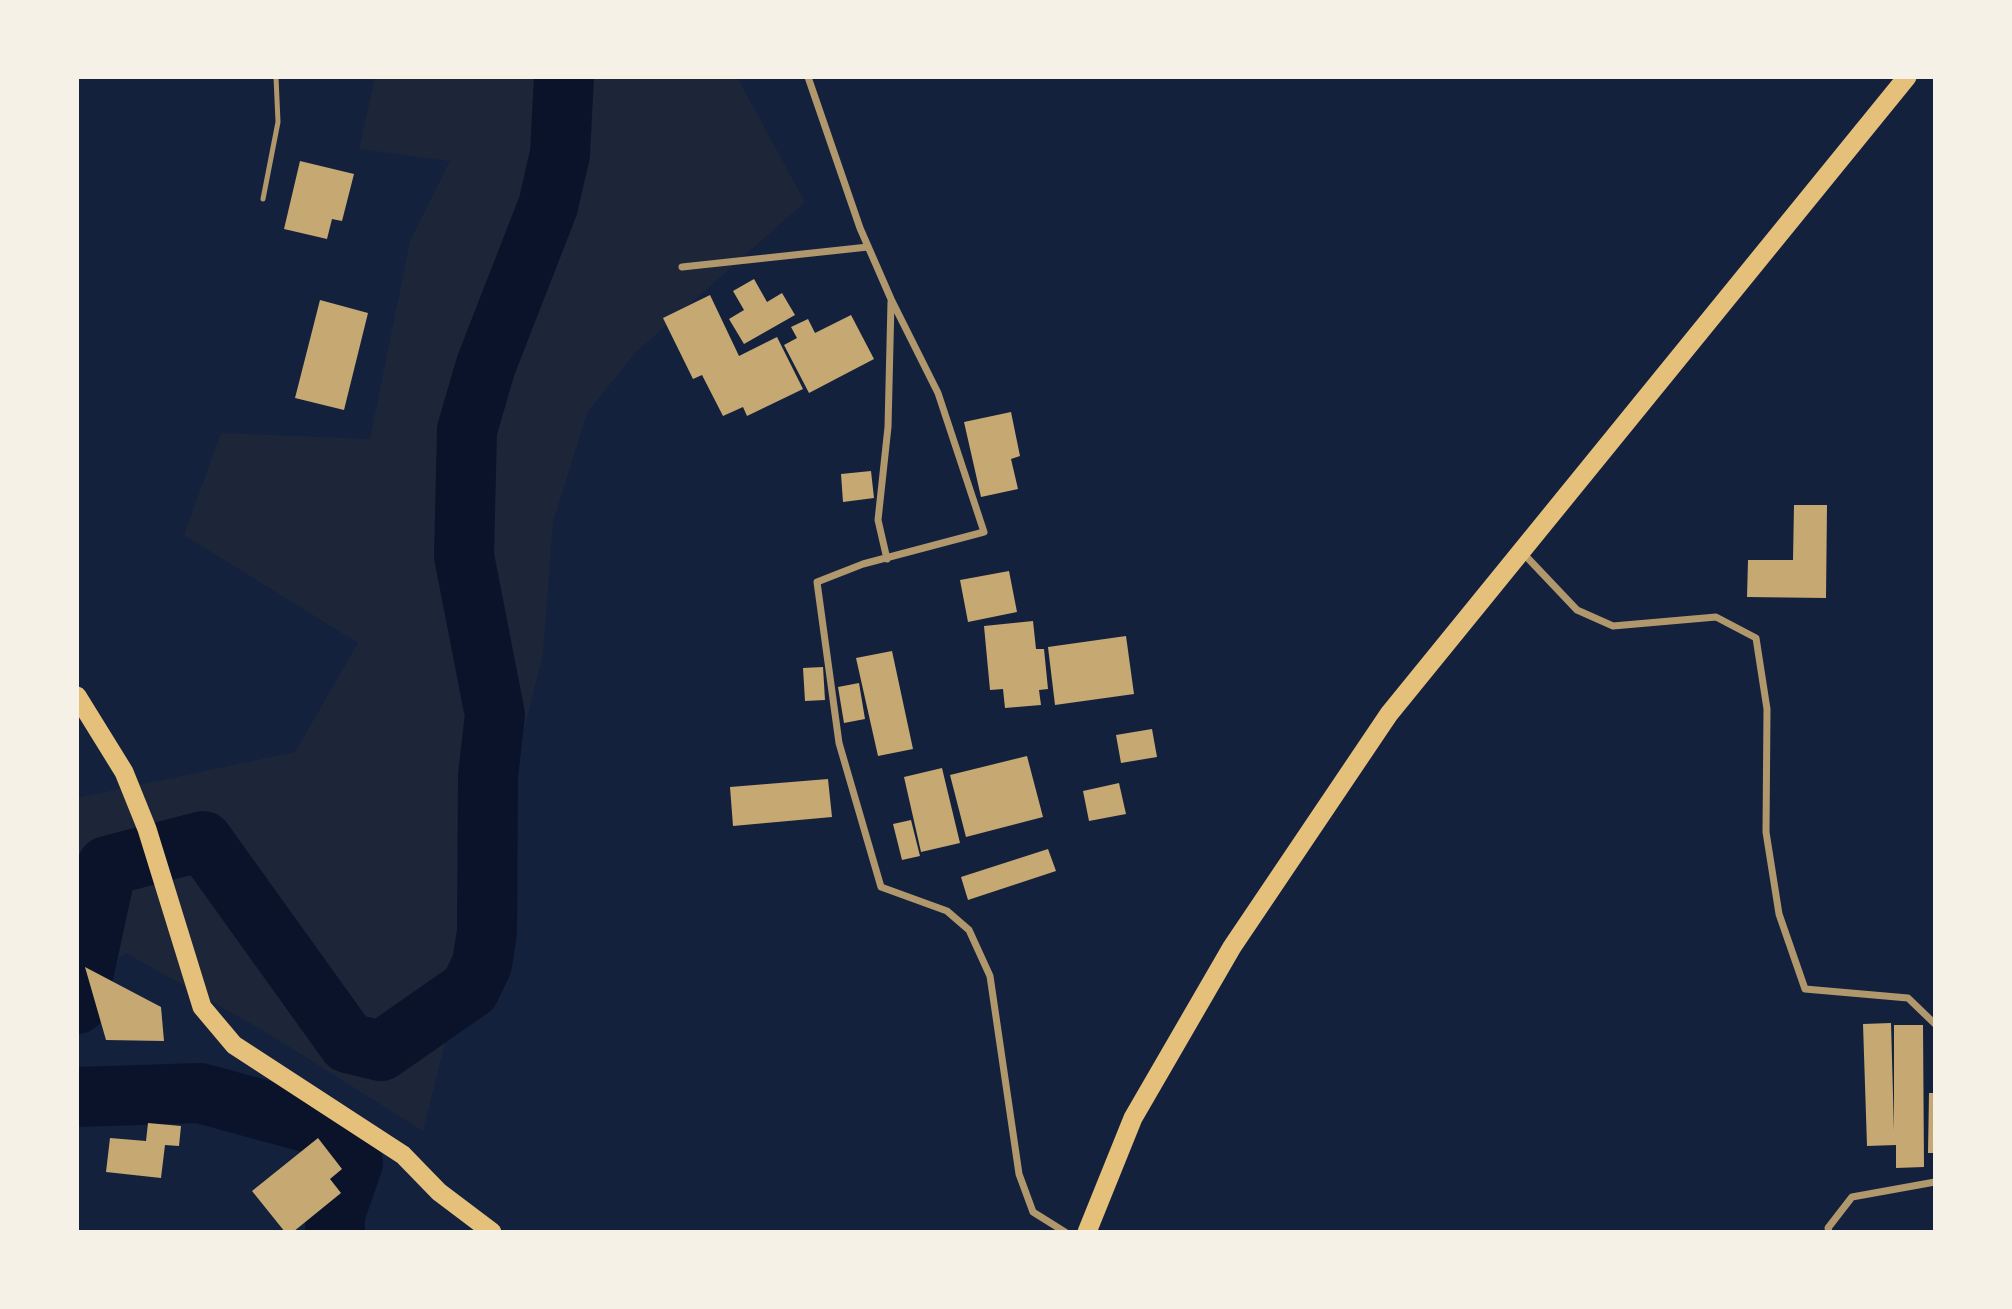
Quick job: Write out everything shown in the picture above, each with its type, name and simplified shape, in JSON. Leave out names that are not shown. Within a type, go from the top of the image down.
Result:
[{"type":"highway","points":[[1087,1232],[1132,1118],[1232,947],[1389,714],[1907,77]]},
{"type":"highway","points":[[77,696],[124,772],[147,829],[202,1007],[234,1045],[402,1155],[439,1192],[492,1232]]},
{"type":"street","points":[[808,77],[868,247],[939,393],[984,533],[863,564],[817,582],[839,743],[881,887],[947,911],[969,930],[990,976],[1019,1174],[1033,1212],[1065,1232]]},
{"type":"street","points":[[682,267],[868,247]]},
{"type":"street","points":[[887,559],[878,520],[888,427],[891,299]]},
{"type":"street","points":[[1521,552],[1577,610],[1613,626],[1716,617],[1756,638],[1768,709],[1766,832],[1779,914],[1805,989],[1908,998],[1935,1024]]},
{"type":"street","points":[[1829,1232],[1828,1228],[1852,1198],[1935,1182]]},
{"type":"lane","points":[[263,199],[278,122],[276,77]]},
{"type":"shaded area","points":[[375,77],[737,77],[805,202],[636,352],[587,413],[553,522],[543,654],[423,1131],[264,1031],[126,953],[77,985],[77,798],[295,752],[358,643],[184,535],[221,433],[370,439],[410,241],[450,161],[359,149]]},
{"type":"building","points":[[300,161],[354,174],[342,221],[332,219],[327,239],[284,229]]},
{"type":"building","points":[[754,279],[767,302],[782,293],[795,315],[744,344],[729,319],[744,310],[733,291]]},
{"type":"building","points":[[710,295],[739,356],[777,337],[803,389],[747,416],[743,407],[723,416],[702,375],[693,379],[663,318]]},
{"type":"building","points":[[320,300],[368,313],[344,410],[295,398]]},
{"type":"building","points":[[851,315],[874,359],[809,393],[784,345],[797,338],[791,327],[808,319],[815,333]]},
{"type":"building","points":[[1011,412],[1020,456],[1011,459],[1018,489],[981,497],[964,422]]},
{"type":"building","points":[[871,471],[874,498],[843,502],[841,474]]},
{"type":"building","points":[[1794,505],[1827,505],[1826,598],[1747,597],[1748,560],[1793,560]]},
{"type":"building","points":[[1009,571],[1017,612],[968,622],[960,580]]},
{"type":"building","points":[[1033,621],[1036,649],[1044,649],[1048,689],[1039,690],[1041,705],[1005,708],[1003,689],[990,690],[984,626]]},
{"type":"building","points":[[1126,636],[1134,694],[1055,705],[1048,647]]},
{"type":"building","points":[[892,651],[913,749],[878,756],[856,658]]},
{"type":"building","points":[[823,667],[825,700],[805,701],[803,668]]},
{"type":"building","points":[[859,683],[865,719],[844,723],[838,687]]},
{"type":"building","points":[[1152,729],[1157,757],[1121,763],[1116,735]]},
{"type":"building","points":[[1027,756],[1043,817],[966,837],[950,775]]},
{"type":"building","points":[[942,768],[960,843],[921,852],[904,777]]},
{"type":"building","points":[[828,779],[832,817],[733,826],[730,787]]},
{"type":"building","points":[[1119,783],[1126,814],[1089,821],[1083,791]]},
{"type":"building","points":[[911,820],[920,856],[902,860],[893,824]]},
{"type":"building","points":[[1048,849],[1056,871],[968,900],[961,877]]},
{"type":"building","points":[[85,967],[161,1007],[164,1041],[106,1040]]},
{"type":"building","points":[[1891,1023],[1894,1131],[1894,1025],[1923,1025],[1924,1167],[1896,1168],[1896,1145],[1867,1146],[1863,1024]]},
{"type":"building","points":[[1929,1093],[1935,1093],[1935,1153],[1928,1153]]},
{"type":"building","points":[[148,1123],[181,1126],[179,1146],[165,1145],[161,1178],[106,1172],[110,1138],[146,1141]]},
{"type":"building","points":[[318,1138],[342,1169],[330,1179],[341,1193],[293,1232],[285,1232],[252,1191]]},
{"type":"waterway","points":[[77,1004],[107,866],[203,841],[348,1043],[381,1051],[470,989],[482,964],[487,932],[488,776],[495,715],[464,556],[467,430],[486,365],[548,206],[560,154],[564,77]]},
{"type":"waterway","points":[[77,1097],[200,1093],[317,1125],[346,1142],[353,1163],[335,1214],[335,1232]]}]
